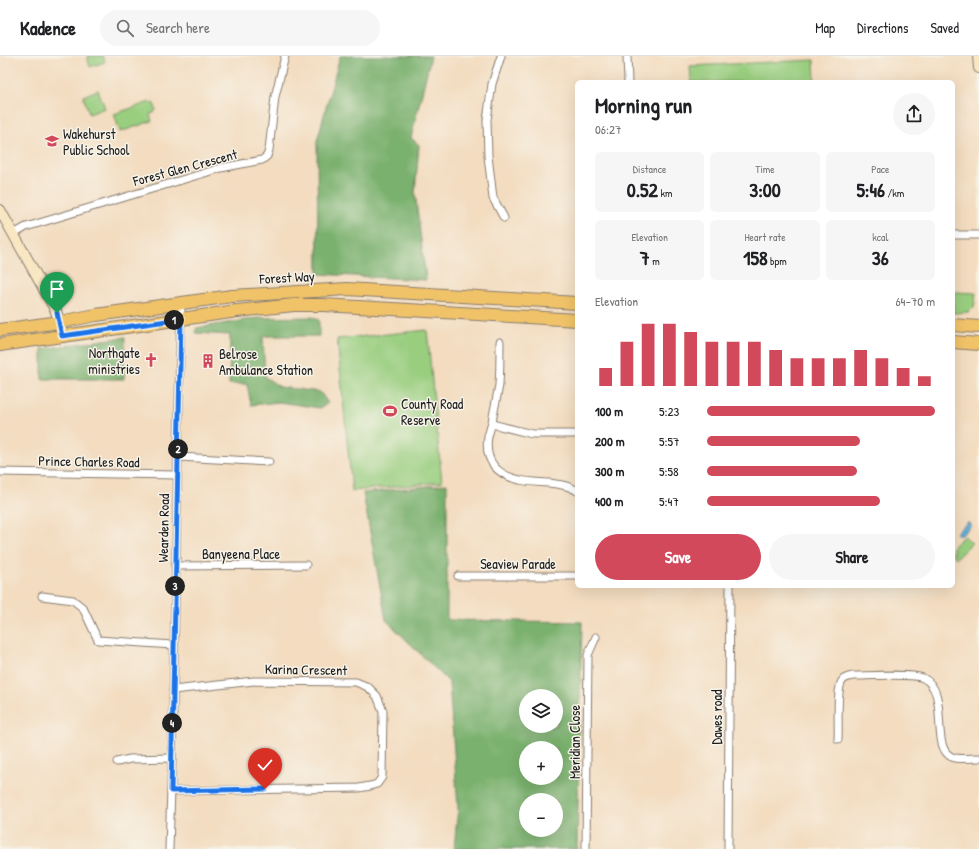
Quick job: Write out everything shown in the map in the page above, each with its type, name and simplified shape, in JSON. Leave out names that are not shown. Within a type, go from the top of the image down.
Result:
[{"type":"main road","name":"Forest Way","points":[[0,330],[181,303],[263,294],[347,289],[575,303]]},
{"type":"main road","name":"Forest Way","points":[[0,345],[181,319],[294,305],[319,304],[575,320]]},
{"type":"main road","points":[[955,325],[979,327]]},
{"type":"main road","points":[[955,342],[979,344]]},
{"type":"street","name":"Forest Glen Crescent","points":[[14,234],[26,227],[221,168],[262,160],[267,156],[269,150],[275,97],[285,56]]},
{"type":"street","points":[[501,56],[492,84],[487,120],[487,134],[493,198],[504,218]]},
{"type":"street","points":[[627,56],[628,80]]},
{"type":"street","points":[[978,56],[979,68]]},
{"type":"street","points":[[0,210],[55,309],[60,322],[62,336]]},
{"type":"street","points":[[955,235],[979,235]]},
{"type":"street","name":"Wearden Road","points":[[169,849],[181,303]]},
{"type":"street","points":[[500,342],[499,385],[492,424],[488,436],[488,456],[491,463],[497,470],[507,477],[520,481],[564,486],[575,490]]},
{"type":"street","points":[[492,424],[532,434],[575,434]]},
{"type":"street","points":[[178,458],[268,462]]},
{"type":"street","name":"Prince Charles Road","points":[[0,472],[177,476]]},
{"type":"street","name":"Banyeena Place","points":[[175,566],[306,566]]},
{"type":"street","name":"Seaview Parade","points":[[458,576],[575,576]]},
{"type":"street","name":"Dawes road","points":[[728,849],[730,588]]},
{"type":"street","points":[[42,596],[74,600],[84,608],[98,640],[173,645]]},
{"type":"street","name":"Meridian Close","points":[[586,849],[588,655],[596,637]]},
{"type":"street","points":[[838,739],[839,691],[841,682],[846,678],[861,676],[923,677],[932,684],[936,691],[942,742],[945,751],[951,756],[979,758]]},
{"type":"street","name":"Karina Crescent","points":[[171,791],[359,788],[377,784],[382,777],[383,763],[383,711],[377,696],[368,687],[356,682],[254,681],[172,690]]},
{"type":"street","points":[[117,762],[130,759],[172,758]]},
{"type":"green space","points":[[87,56],[103,56],[105,62],[90,67]]},
{"type":"green space","points":[[340,56],[431,56],[411,138],[419,145],[415,192],[426,280],[318,274],[317,141]]},
{"type":"green space","points":[[814,60],[815,80],[691,80],[690,66]]},
{"type":"green space","points":[[98,90],[105,108],[89,114],[83,96]]},
{"type":"green space","points":[[150,102],[154,104],[156,109],[154,113],[150,114],[152,121],[120,132],[114,114]]},
{"type":"green space","points":[[955,292],[976,293],[974,307],[968,312],[955,313]]},
{"type":"green space","points":[[312,317],[319,320],[319,336],[263,337],[265,377],[280,387],[320,392],[328,403],[320,408],[279,402],[251,405],[247,384],[229,384],[230,335],[196,333],[196,328],[258,318]]},
{"type":"green space","name":"County Road Reserve","points":[[427,330],[442,482],[352,491],[337,339]]},
{"type":"green space","points":[[125,337],[124,379],[42,379],[42,349]]},
{"type":"green space","points":[[447,484],[447,620],[582,622],[577,849],[454,849],[458,807],[449,682],[386,620],[363,493]]},
{"type":"green space","points":[[964,536],[972,543],[956,558],[955,544]]},
{"type":"water","points":[[968,522],[971,526],[960,536],[956,533]]},
{"type":"place","name":"Wakehurst Public School","points":[[52,141]]},
{"type":"place","name":"Northgate ministries","points":[[151,360]]},
{"type":"place","name":"Belrose Ambulance Station","points":[[208,361]]},
{"type":"place","name":"County Road Reserve","points":[[390,411]]},
{"type":"route","points":[[57,313],[62,336],[181,319],[171,791],[265,789]]}]
